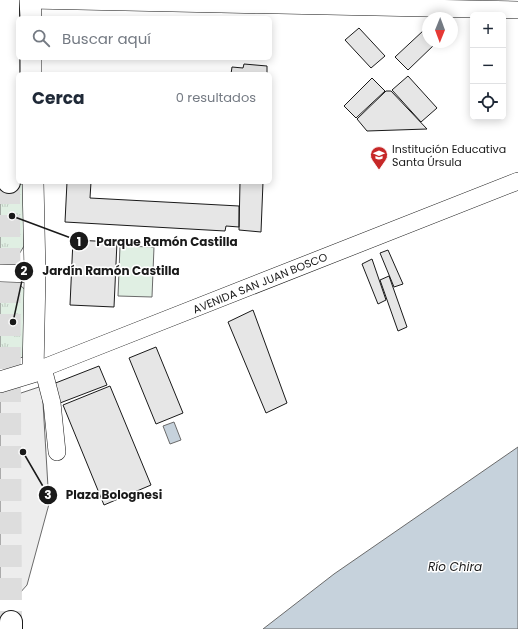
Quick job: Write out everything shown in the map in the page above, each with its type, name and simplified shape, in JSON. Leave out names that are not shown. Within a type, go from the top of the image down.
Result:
[{"type":"highway","points":[[8,0],[9,182]]},
{"type":"main road","points":[[30,0],[30,16]]},
{"type":"main road","points":[[31,60],[31,72]]},
{"type":"main road","points":[[33,184],[38,370]]},
{"type":"main road","name":"AVENIDA SAN JUAN BOSCO","points":[[0,382],[38,370]]},
{"type":"street","points":[[30,0],[486,4],[518,10]]},
{"type":"street","name":"AVENIDA SAN JUAN BOSCO","points":[[38,370],[232,295],[518,181]]},
{"type":"street","points":[[0,273],[35,274]]},
{"type":"street","points":[[38,370],[52,403],[57,452]]},
{"type":"green space","points":[[23,184],[24,246],[18,256],[0,256],[0,185]]},
{"type":"green space","points":[[120,246],[154,247],[152,297],[118,296]]},
{"type":"green space","points":[[0,285],[19,285],[26,292],[23,357],[5,363],[0,361]]},
{"type":"shaded area","points":[[42,386],[49,504],[27,585],[19,594],[0,593],[0,400]]},
{"type":"water","points":[[174,422],[181,440],[170,444],[163,426]]},
{"type":"water","name":"Río Chira","points":[[518,447],[518,629],[263,629],[334,574]]},
{"type":"building","points":[[359,28],[385,56],[371,68],[345,40]]},
{"type":"building","points":[[422,32],[422,48],[431,48],[408,70],[395,57]]},
{"type":"building","points":[[244,64],[267,66],[267,72],[231,72],[232,67],[243,68]]},
{"type":"building","points":[[408,76],[437,108],[421,122],[392,90]]},
{"type":"building","points":[[372,78],[385,91],[356,118],[344,106]]},
{"type":"building","points":[[386,91],[391,91],[427,129],[367,131],[357,119]]},
{"type":"building","points":[[67,184],[91,184],[90,198],[239,206],[239,227],[226,226],[225,231],[65,222]]},
{"type":"building","points":[[240,184],[263,184],[261,232],[239,230]]},
{"type":"building","points":[[73,240],[117,242],[114,307],[70,305]]},
{"type":"building","points":[[388,250],[403,284],[394,287],[380,253]]},
{"type":"building","points":[[372,259],[386,300],[378,304],[362,264]]},
{"type":"building","points":[[389,276],[407,327],[398,331],[380,280]]},
{"type":"building","points":[[253,310],[287,403],[266,413],[228,322]]},
{"type":"building","points":[[156,347],[183,413],[156,424],[129,358]]},
{"type":"building","points":[[99,366],[107,385],[60,403],[53,384]]},
{"type":"building","points":[[110,386],[151,485],[104,505],[63,405]]},
{"type":"tunnel","points":[[9,182],[11,622]]},
{"type":"place","name":"Institución Educativa Santa Úrsula","points":[[379,170]]},
{"type":"place","name":"Parque Ramón Castilla","points":[[12,216]]},
{"type":"place","name":"Jardín Ramón Castilla","points":[[13,322]]},
{"type":"place","name":"Plaza Bolognesi","points":[[23,452]]}]
